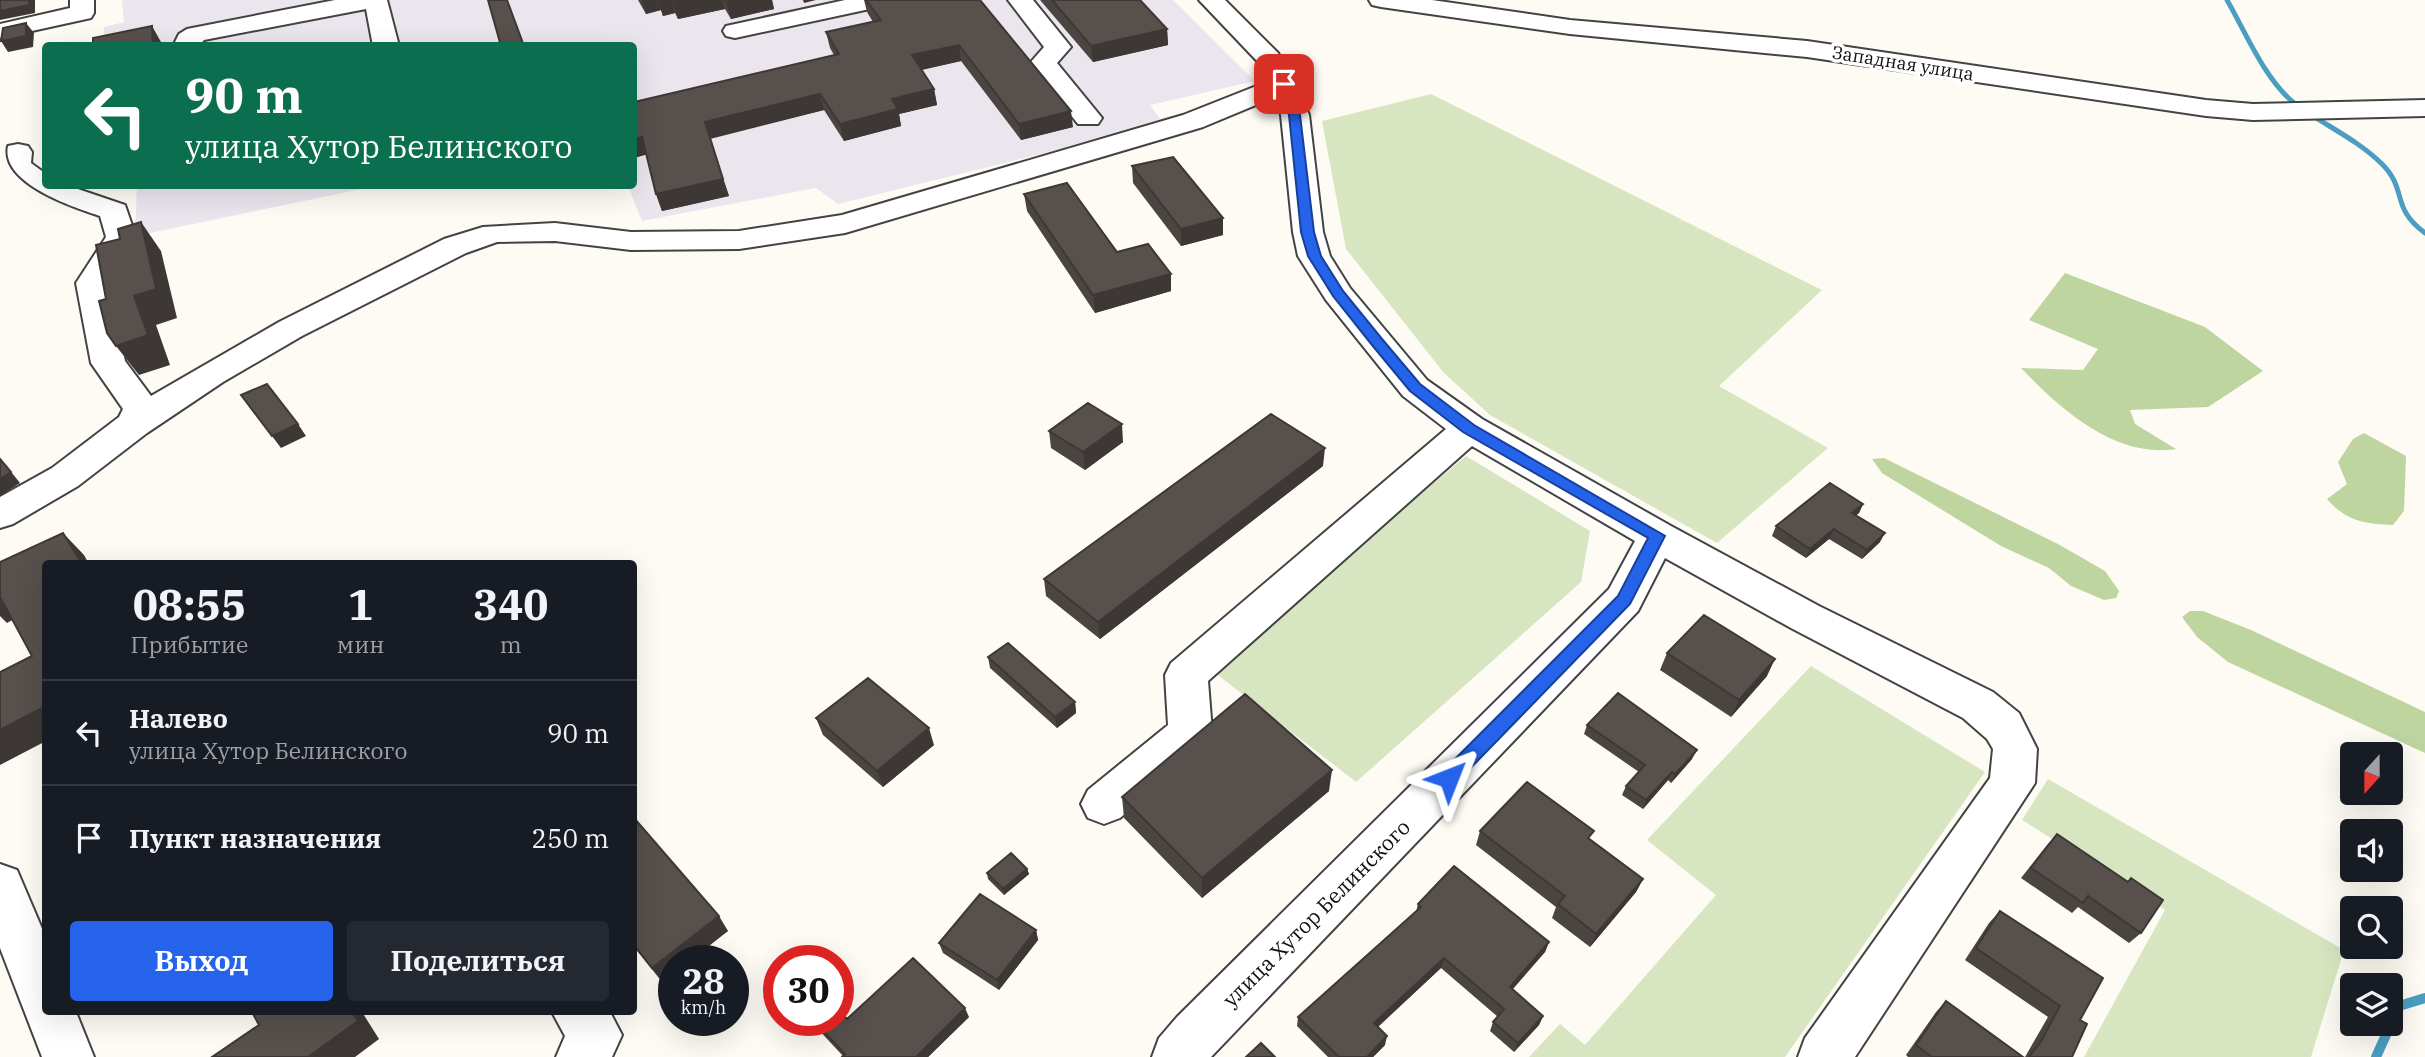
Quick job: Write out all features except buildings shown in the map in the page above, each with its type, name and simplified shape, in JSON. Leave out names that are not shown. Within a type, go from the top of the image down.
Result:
[{"type":"street","points":[[0,31],[82,13],[82,0]]},
{"type":"street","points":[[735,32],[879,0]]},
{"type":"street","points":[[1020,0],[1058,47],[1042,63],[1088,118]]},
{"type":"street","points":[[1210,0],[1269,58],[1284,84],[1294,115],[1308,232],[1314,256],[1337,293],[1415,388],[1469,428],[1805,618],[1978,705],[2003,726],[2015,749],[2012,783],[1824,1057]]},
{"type":"street","name":"Западная улица","points":[[1381,0],[1570,27],[1807,49],[2206,108],[2253,112],[2425,107]]},
{"type":"street","points":[[187,42],[196,34],[368,1],[378,5],[385,42]]},
{"type":"street","points":[[0,514],[65,477],[176,393],[230,360],[455,246],[494,233],[555,232],[631,241],[739,240],[845,224],[1193,121],[1284,84]]},
{"type":"street","points":[[21,151],[17,166],[42,185]]},
{"type":"street","points":[[51,189],[114,211],[121,237],[92,283],[108,363],[141,408],[134,424]]},
{"type":"street","points":[[1104,804],[1190,732],[1186,675],[1469,428]]},
{"type":"street","name":"улица Хутор Белинского","points":[[1178,1057],[1205,1026],[1625,600],[1657,536]]},
{"type":"street","points":[[0,886],[42,991]]},
{"type":"street","points":[[51,1015],[68,1057]]},
{"type":"street","points":[[580,1015],[596,1035],[582,1057]]},
{"type":"shaded area","points":[[1173,0],[1255,81],[1150,105],[1160,119],[1053,151],[838,204],[816,188],[642,221],[629,189],[637,189],[637,42],[103,42],[104,27],[124,22],[122,1]]},
{"type":"shaded area","points":[[137,189],[362,189],[135,236]]},
{"type":"green space","points":[[1431,94],[1822,290],[1719,386],[1828,448],[1717,543],[1490,415],[1444,373],[1346,249],[1322,121]]},
{"type":"green space","points":[[2065,273],[2205,327],[2263,371],[2208,407],[2130,410],[2135,424],[2176,449],[2154,450],[2111,439],[2071,414],[2021,368],[2083,370],[2098,349],[2029,320]]},
{"type":"green space","points":[[2364,433],[2406,456],[2404,511],[2393,525],[2374,524],[2349,517],[2327,499],[2347,484],[2338,462],[2353,439]]},
{"type":"green space","points":[[1466,456],[1590,531],[1581,582],[1356,782],[1210,669]]},
{"type":"green space","points":[[1884,458],[2058,544],[2105,571],[2119,591],[2116,598],[2104,600],[2071,586],[2049,568],[2001,546],[1882,473],[1872,459]]},
{"type":"green space","points":[[2190,611],[2203,611],[2251,630],[2425,712],[2425,753],[2228,662],[2197,637],[2182,617]]},
{"type":"green space","points":[[1811,666],[1985,772],[1785,1057],[1529,1057],[1560,1024],[1585,1045],[1716,895],[1647,840]]},
{"type":"green space","points":[[2048,779],[2340,948],[2341,959],[2311,1057],[2084,1057],[2165,910],[2022,820]]},
{"type":"waterway","points":[[2227,0],[2265,68],[2283,93],[2362,147],[2382,164],[2395,182],[2407,215],[2425,233]]},
{"type":"waterway","points":[[2376,1057],[2399,1006],[2425,998]]},
{"type":"route","points":[[1284,84],[1294,115],[1308,232],[1314,256],[1337,293],[1377,342],[1415,388],[1469,428],[1657,536],[1625,600],[1449,778]]}]
